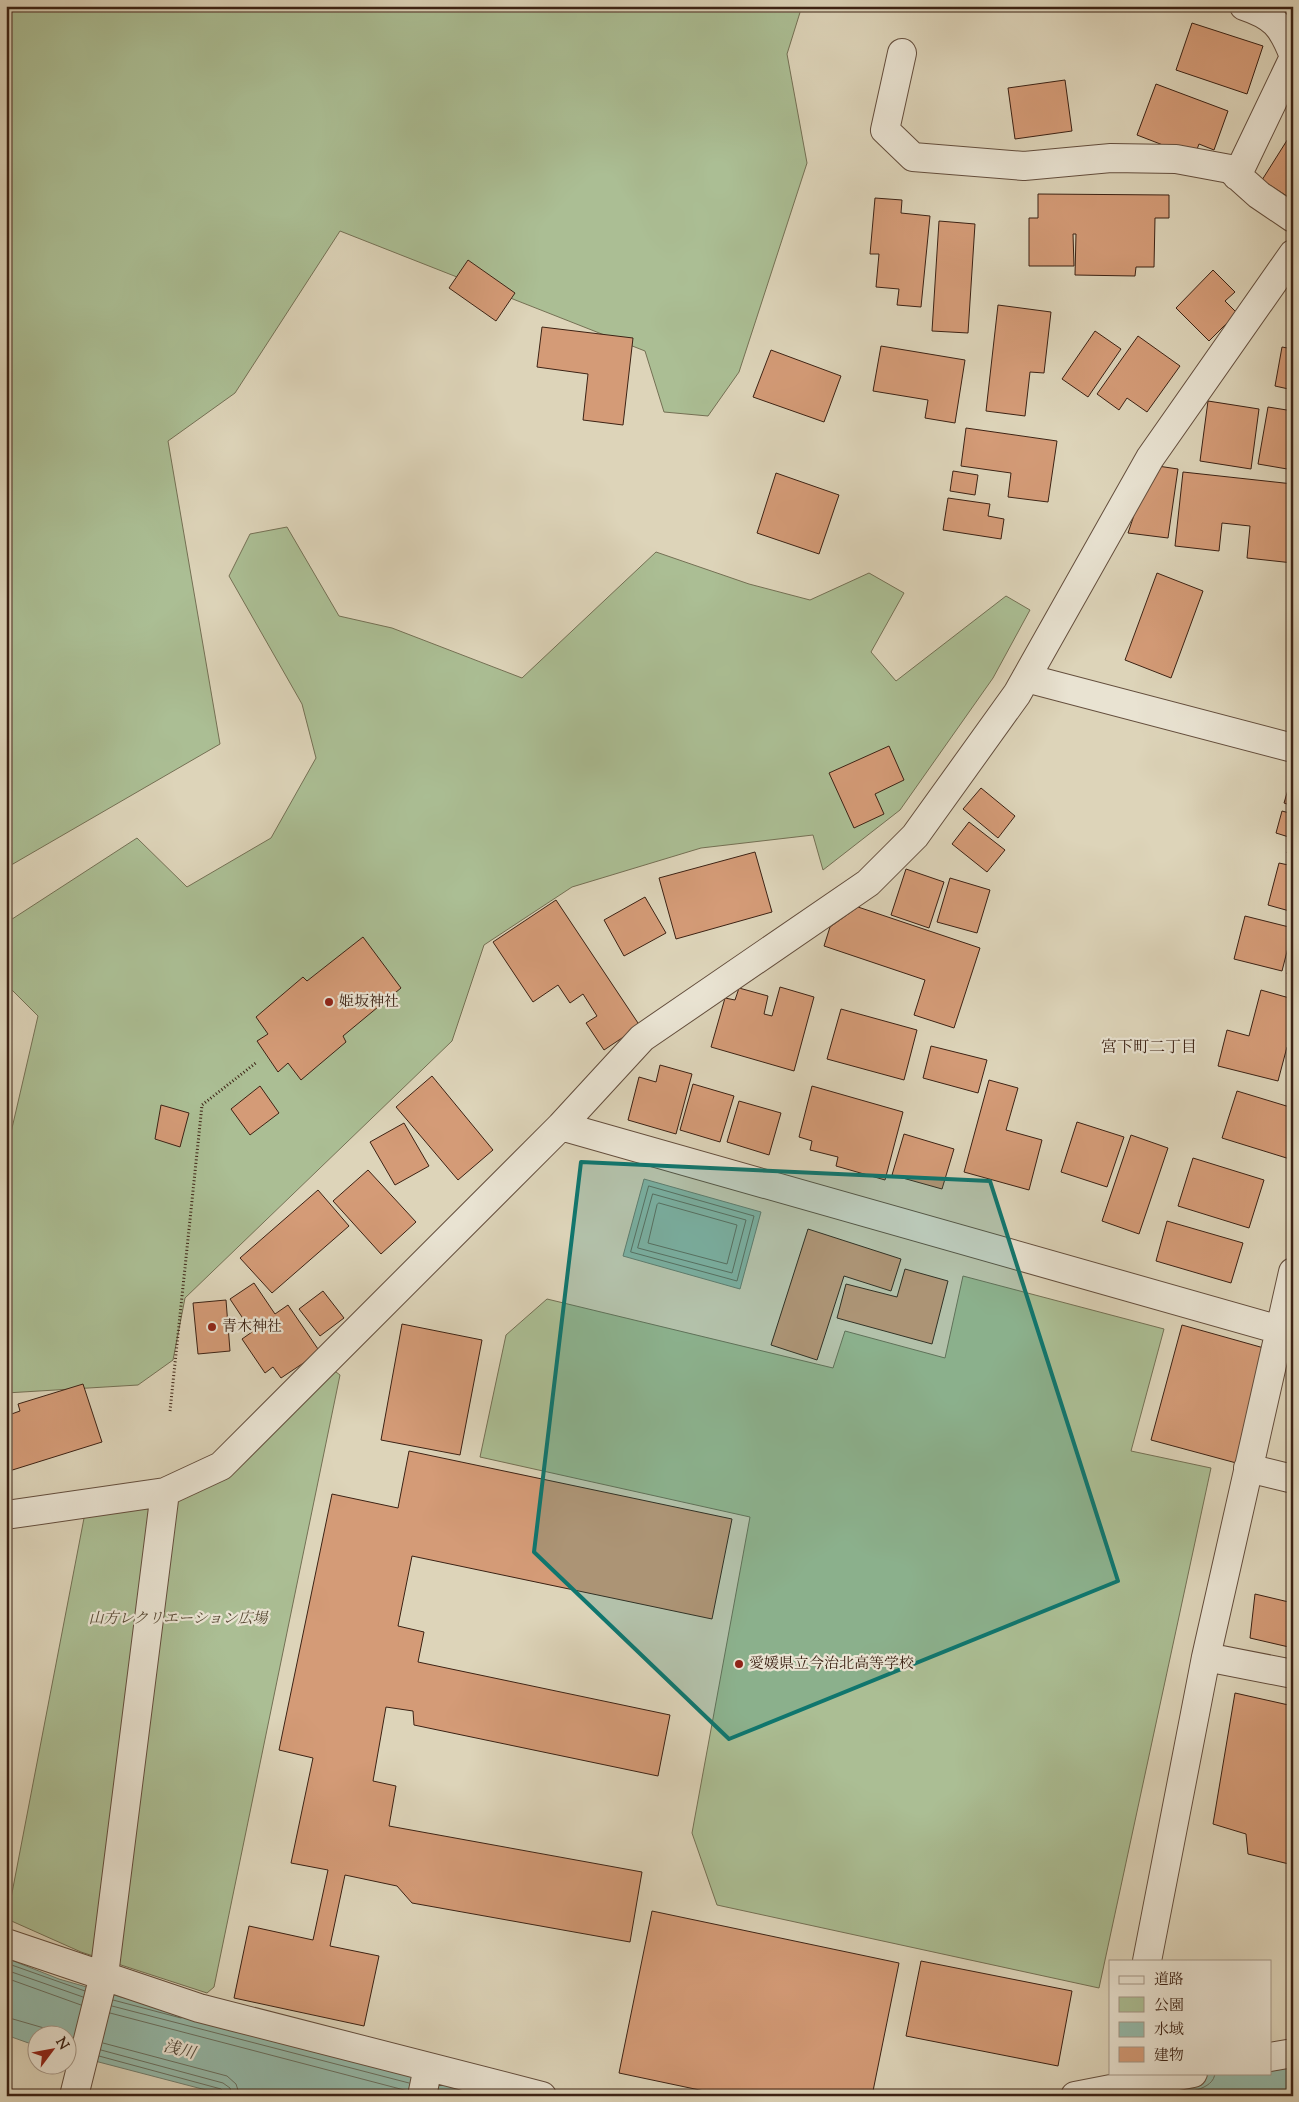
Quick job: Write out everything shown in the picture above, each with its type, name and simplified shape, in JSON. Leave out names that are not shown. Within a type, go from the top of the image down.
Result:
[{"type":"street","points":[[1244,6],[1264,13],[1285,33],[1293,54]]},
{"type":"street","points":[[902,53],[885,130],[912,157],[1024,166],[1111,158],[1176,159],[1230,170],[1259,195],[1293,218]]},
{"type":"street","points":[[1237,176],[1293,59]]},
{"type":"street","points":[[6,1514],[166,1492],[221,1466],[561,1126],[642,1038],[868,883],[915,836],[1017,694],[1150,458],[1293,254]]},
{"type":"street","points":[[1026,678],[1293,748]]},
{"type":"street","points":[[561,1126],[1280,1330]]},
{"type":"street","points":[[1147,1960],[1206,1656],[1293,1272]]},
{"type":"street","points":[[1248,1468],[1293,1479]]},
{"type":"street","points":[[77,2083],[103,1980],[166,1492]]},
{"type":"street","points":[[1206,1656],[1293,1674]]},
{"type":"street","points":[[6,1943],[103,1980],[199,2008],[542,2096]]},
{"type":"street","points":[[1272,2057],[1293,2053]]},
{"type":"street","points":[[422,2096],[428,2068]]},
{"type":"street","points":[[1075,2096],[1188,2074]]},
{"type":"path","points":[[170,1410],[202,1106],[257,1062]]},
{"type":"highlighted area","points":[[581,1162],[990,1181],[1118,1581],[729,1739],[534,1552]]},
{"type":"green space","points":[[6,6],[802,6],[787,54],[807,163],[739,372],[708,416],[664,412],[645,351],[340,231],[235,393],[168,441],[220,744],[6,868]]},
{"type":"green space","points":[[287,527],[339,616],[392,628],[522,678],[656,552],[749,584],[810,600],[869,573],[904,593],[871,652],[896,681],[1006,596],[1030,610],[993,678],[900,810],[823,870],[813,835],[701,848],[572,887],[484,945],[452,1041],[185,1298],[173,1360],[138,1385],[6,1393],[6,1154],[38,1016],[6,984],[6,923],[137,838],[187,887],[271,838],[316,758],[302,704],[229,576],[250,534]]},
{"type":"green space","points":[[963,1276],[1164,1329],[1131,1451],[1211,1468],[1099,1988],[717,1905],[692,1833],[750,1517],[480,1457],[506,1335],[547,1299],[833,1368],[845,1331],[945,1358]]},
{"type":"green space","name":"山方レクリエーション広場","points":[[332,1369],[340,1375],[214,1987],[207,1993],[81,1952],[7,1919],[85,1513],[179,1497]]},
{"type":"water","points":[[644,1179],[761,1212],[740,1289],[623,1256]]},
{"type":"water","name":"浅川","points":[[6,1958],[59,1979],[121,1997],[502,2096],[229,2096],[78,2057],[78,2024],[28,2024],[28,2043],[6,2035]]},
{"type":"water","points":[[1293,2059],[1293,2096],[1132,2096],[1210,2074],[1272,2074],[1272,2063]]},
{"type":"building","points":[[1192,23],[1263,46],[1247,94],[1176,70]]},
{"type":"building","points":[[1065,80],[1072,131],[1015,139],[1008,88]]},
{"type":"building","points":[[1156,84],[1228,111],[1214,150],[1199,144],[1194,157],[1137,135]]},
{"type":"building","points":[[1291,134],[1293,135],[1293,200],[1262,180]]},
{"type":"building","points":[[1038,194],[1169,195],[1169,218],[1155,218],[1154,267],[1136,267],[1135,276],[1075,275],[1076,234],[1073,234],[1074,266],[1029,266],[1029,218],[1038,218]]},
{"type":"building","points":[[875,198],[902,200],[901,213],[930,216],[921,307],[897,305],[899,289],[876,287],[879,254],[870,254]]},
{"type":"building","points":[[939,221],[975,224],[968,333],[932,331]]},
{"type":"building","points":[[468,260],[515,293],[496,321],[449,288]]},
{"type":"building","points":[[1213,270],[1235,292],[1225,301],[1237,313],[1209,341],[1176,308]]},
{"type":"building","points":[[998,305],[1051,312],[1044,373],[1030,372],[1025,416],[986,411]]},
{"type":"building","points":[[542,327],[633,338],[623,425],[583,420],[588,374],[537,367]]},
{"type":"building","points":[[1095,331],[1121,349],[1088,397],[1062,379]]},
{"type":"building","points":[[1138,336],[1180,366],[1147,412],[1127,398],[1119,410],[1097,394]]},
{"type":"building","points":[[881,346],[965,360],[955,423],[925,418],[928,400],[873,391]]},
{"type":"building","points":[[1282,347],[1293,349],[1293,390],[1275,386]]},
{"type":"building","points":[[771,350],[841,376],[824,422],[753,397]]},
{"type":"building","points":[[1208,401],[1259,409],[1251,469],[1200,461]]},
{"type":"building","points":[[1268,407],[1293,411],[1293,470],[1258,464]]},
{"type":"building","points":[[966,428],[1057,441],[1048,502],[1008,497],[1011,473],[961,466]]},
{"type":"building","points":[[1151,465],[1178,469],[1168,538],[1128,533]]},
{"type":"building","points":[[953,471],[978,475],[975,495],[950,491]]},
{"type":"building","points":[[1183,472],[1293,484],[1293,563],[1247,558],[1250,526],[1222,523],[1219,551],[1175,546]]},
{"type":"building","points":[[776,473],[839,495],[819,554],[757,533]]},
{"type":"building","points":[[948,498],[990,504],[988,516],[1004,519],[1001,539],[943,530]]},
{"type":"building","points":[[1157,573],[1203,591],[1171,678],[1125,660]]},
{"type":"building","points":[[889,746],[904,780],[875,794],[884,814],[854,828],[829,773]]},
{"type":"building","points":[[1293,773],[1293,806],[1284,803]]},
{"type":"building","points":[[981,788],[1015,816],[998,838],[963,809]]},
{"type":"building","points":[[1282,811],[1293,814],[1293,855],[1287,853],[1292,838],[1276,833]]},
{"type":"building","points":[[969,822],[1005,850],[987,872],[952,844]]},
{"type":"building","points":[[755,852],[772,912],[676,939],[659,878]]},
{"type":"building","points":[[1279,863],[1293,866],[1293,912],[1268,905]]},
{"type":"building","points":[[906,869],[944,882],[929,928],[891,915]]},
{"type":"building","points":[[950,878],[990,890],[977,933],[937,922]]},
{"type":"building","points":[[645,897],[666,933],[624,956],[604,920]]},
{"type":"building","points":[[556,900],[640,1026],[604,1050],[586,1023],[597,1016],[583,994],[570,1003],[558,985],[533,1002],[493,942]]},
{"type":"building","points":[[858,907],[980,948],[954,1028],[914,1015],[925,980],[824,946],[830,927]]},
{"type":"building","points":[[1245,916],[1293,928],[1282,971],[1234,959]]},
{"type":"building","name":"姫坂神社","points":[[363,937],[401,988],[343,1036],[346,1042],[301,1080],[288,1063],[278,1072],[257,1041],[268,1034],[256,1017],[303,977],[307,981]]},
{"type":"building","points":[[1293,950],[1293,976],[1287,974]]},
{"type":"building","points":[[780,987],[814,997],[794,1071],[711,1047],[725,998],[735,1000],[739,988],[768,996],[764,1014],[772,1016]]},
{"type":"building","points":[[1261,990],[1293,999],[1293,1048],[1287,1047],[1278,1081],[1218,1066],[1227,1030],[1249,1036]]},
{"type":"building","points":[[841,1009],[917,1030],[904,1080],[827,1059]]},
{"type":"building","points":[[931,1046],[987,1060],[978,1093],[923,1078]]},
{"type":"building","points":[[660,1065],[692,1074],[676,1134],[628,1120],[639,1077],[656,1082]]},
{"type":"building","points":[[432,1076],[493,1150],[458,1180],[396,1107]]},
{"type":"building","points":[[989,1080],[1018,1088],[1006,1130],[1042,1140],[1029,1190],[964,1172]]},
{"type":"building","points":[[693,1084],[734,1096],[720,1142],[680,1130]]},
{"type":"building","points":[[260,1086],[279,1113],[250,1135],[231,1109]]},
{"type":"building","points":[[812,1086],[903,1112],[885,1180],[836,1166],[838,1157],[810,1150],[812,1141],[799,1137]]},
{"type":"building","points":[[1237,1091],[1293,1108],[1293,1160],[1222,1138]]},
{"type":"building","points":[[739,1101],[781,1113],[769,1155],[727,1142]]},
{"type":"building","points":[[161,1105],[189,1113],[180,1147],[155,1139]]},
{"type":"building","points":[[1077,1122],[1124,1137],[1107,1187],[1061,1172]]},
{"type":"building","points":[[404,1123],[429,1166],[395,1185],[370,1142]]},
{"type":"building","points":[[904,1134],[954,1149],[942,1189],[892,1175]]},
{"type":"building","points":[[1131,1135],[1168,1148],[1139,1234],[1102,1221]]},
{"type":"building","points":[[1193,1158],[1264,1180],[1249,1228],[1178,1206]]},
{"type":"building","points":[[368,1170],[416,1222],[381,1254],[333,1201]]},
{"type":"building","points":[[318,1190],[349,1226],[272,1293],[240,1258]]},
{"type":"building","points":[[1167,1221],[1243,1243],[1231,1283],[1156,1261]]},
{"type":"building","points":[[808,1229],[901,1259],[891,1291],[844,1276],[817,1360],[771,1345]]},
{"type":"building","points":[[905,1269],[948,1281],[932,1344],[837,1318],[846,1284],[897,1297]]},
{"type":"building","points":[[254,1283],[275,1314],[288,1305],[320,1352],[281,1378],[273,1367],[265,1373],[242,1339],[252,1332],[230,1299]]},
{"type":"building","points":[[323,1291],[344,1318],[320,1336],[299,1309]]},
{"type":"building","name":"青木神社","points":[[226,1300],[230,1351],[198,1354],[193,1303]]},
{"type":"building","points":[[402,1324],[482,1340],[460,1455],[381,1440]]},
{"type":"building","points":[[1182,1325],[1271,1350],[1240,1464],[1151,1440]]},
{"type":"building","points":[[83,1384],[102,1442],[6,1472],[6,1416],[20,1411],[18,1404]]},
{"type":"building","points":[[409,1451],[732,1519],[712,1619],[412,1556],[398,1626],[424,1632],[418,1662],[670,1715],[658,1776],[414,1725],[413,1711],[386,1707],[373,1781],[396,1786],[389,1826],[642,1872],[630,1942],[412,1903],[397,1886],[345,1875],[330,1946],[379,1956],[364,2026],[234,1998],[249,1926],[313,1940],[328,1870],[291,1863],[313,1758],[279,1750],[332,1494],[398,1508]]},
{"type":"building","points":[[1255,1594],[1293,1603],[1293,1648],[1250,1638]]},
{"type":"building","points":[[1235,1693],[1293,1706],[1293,1865],[1248,1854],[1246,1834],[1213,1824]]},
{"type":"building","points":[[652,1911],[899,1963],[872,2096],[728,2096],[619,2073]]},
{"type":"building","points":[[921,1961],[1072,1991],[1058,2066],[906,2036]]},
{"type":"place","name":"姫坂神社","points":[[329,1002]]},
{"type":"place","name":"青木神社","points":[[212,1327]]},
{"type":"place","name":"愛媛県立今治北高等学校","points":[[739,1664]]},
{"type":"district","name":"宮下町二丁目","points":[[1149,1048]]}]
